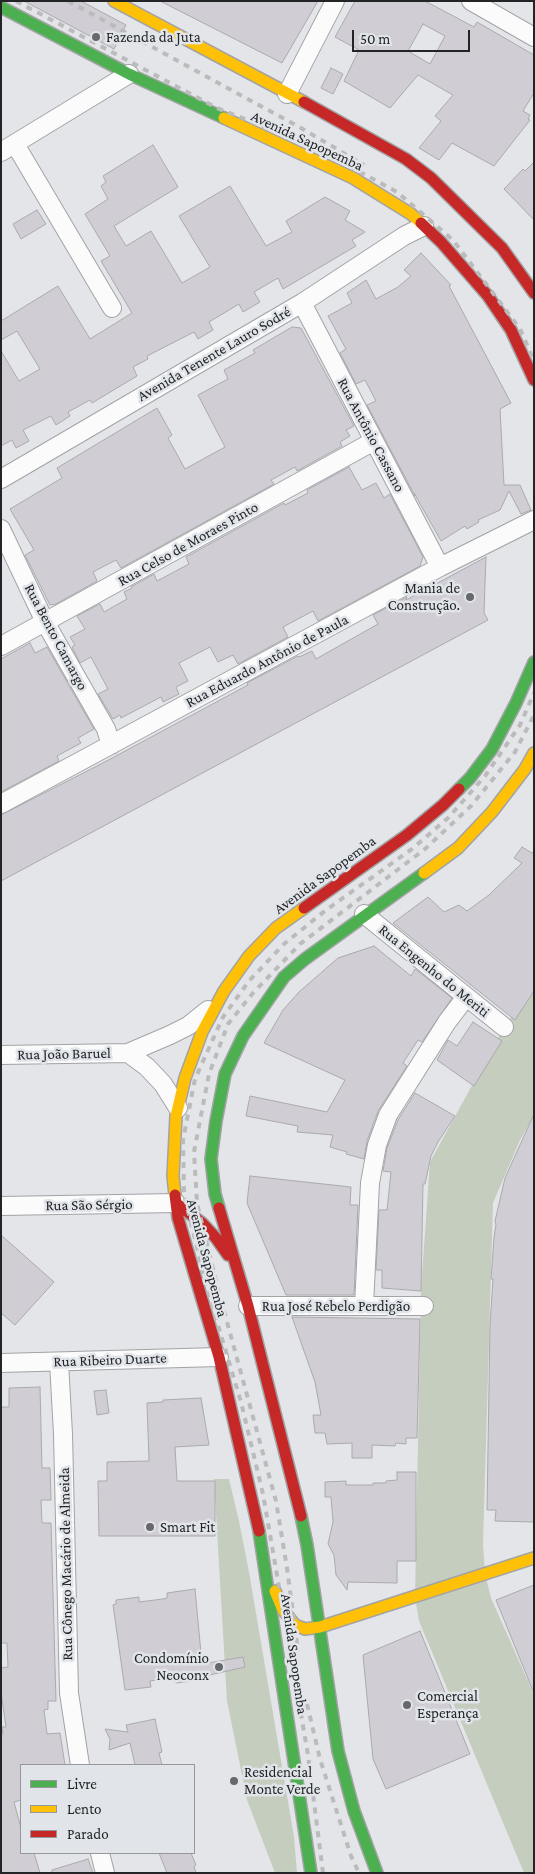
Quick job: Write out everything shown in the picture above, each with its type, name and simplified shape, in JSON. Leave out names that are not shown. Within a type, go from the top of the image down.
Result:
[{"type":"main road","name":"Avenida Sapopemba","points":[[114,1],[369,137],[406,159],[432,178],[502,248],[534,293]]},
{"type":"main road","name":"Avenida Sapopemba","points":[[1,7],[129,74],[353,178],[429,223],[441,242],[488,296],[511,330],[534,380]]},
{"type":"main road","points":[[457,220],[481,227]]},
{"type":"main road","name":"Avenida Sapopemba","points":[[311,1873],[264,1554],[219,1357],[178,1218],[184,1201],[173,1176],[176,1116],[185,1078],[202,1032],[218,1002],[249,956],[276,928],[406,835],[443,806],[470,778],[492,749],[516,703],[534,662]]},
{"type":"main road","name":"Avenida Sapopemba","points":[[377,1873],[354,1811],[338,1751],[307,1544],[248,1306],[237,1274],[216,1194],[211,1158],[216,1121],[225,1074],[242,1036],[284,977],[364,914],[458,848],[492,812],[525,769],[534,753]]},
{"type":"main road","points":[[204,1191],[214,1182]]},
{"type":"main road","points":[[184,1201],[194,1216],[216,1238],[228,1255],[237,1274]]},
{"type":"main road","points":[[219,1357],[236,1367]]},
{"type":"main road","points":[[258,1390],[269,1409],[283,1449]]},
{"type":"main road","points":[[264,1554],[277,1597],[290,1620],[295,1625],[305,1629],[320,1627],[534,1558]]},
{"type":"street","points":[[288,94],[335,1]]},
{"type":"street","points":[[471,1],[534,37]]},
{"type":"street","points":[[112,308],[8,148],[129,74]]},
{"type":"street","name":"Avenida Tenente Lauro Sodré","points":[[1,479],[302,303],[404,236],[429,223]]},
{"type":"street","name":"Rua Antônio Cassano","points":[[302,303],[440,567]]},
{"type":"street","name":"Rua Celso de Moraes Pinto","points":[[1,646],[374,441]]},
{"type":"street","name":"Rua Eduardo Antônio de Paula","points":[[1,804],[440,567],[534,520]]},
{"type":"street","name":"Rua Bento Camargo","points":[[1,529],[46,622],[106,729],[111,745]]},
{"type":"street","name":"Rua Engenho do Meriti","points":[[364,914],[504,1027]]},
{"type":"street","points":[[364,1306],[370,1184],[377,1144],[388,1115],[447,1022],[466,997]]},
{"type":"street","name":"Rua João Baruel","points":[[1,1056],[128,1053],[170,1036],[188,1026],[218,1002]]},
{"type":"street","name":"Rua João Baruel","points":[[128,1053],[147,1067],[164,1084],[178,1108]]},
{"type":"street","name":"Rua São Sérgio","points":[[1,1206],[184,1201]]},
{"type":"street","name":"Rua José Rebelo Perdigão","points":[[248,1306],[424,1306]]},
{"type":"street","name":"Rua Ribeiro Duarte","points":[[1,1363],[219,1357]]},
{"type":"street","name":"Rua Cônego Macário de Almeida","points":[[59,1362],[64,1434],[69,1692],[80,1764]]},
{"type":"street","points":[[100,1854],[105,1873]]},
{"type":"green space","points":[[534,986],[534,1116],[520,1140],[493,1203],[483,1544],[485,1574],[491,1598],[534,1695],[534,1873],[524,1873],[419,1621],[415,1597],[421,1289],[430,1162],[504,1027]]},
{"type":"green space","points":[[214,1479],[229,1479],[239,1521],[294,1837],[297,1873],[275,1873],[247,1800],[227,1701]]},
{"type":"building","name":"Fazenda da Juta","points":[[24,1],[81,1],[126,25],[114,49]]},
{"type":"building","points":[[160,1],[318,1],[282,63]]},
{"type":"building","points":[[355,1],[425,1],[474,27],[477,22],[534,55],[534,93],[523,111],[530,115],[528,119],[530,120],[494,166],[452,143],[439,160],[419,148],[441,121],[435,116],[453,95],[418,75],[390,108],[344,81],[359,50],[335,37]],"holes":[[[423,24],[445,36],[430,64],[408,51]]]},
{"type":"building","points":[[331,68],[343,74],[333,94],[321,88]]},
{"type":"building","points":[[153,145],[178,187],[114,226],[126,246],[151,231],[182,283],[210,267],[179,216],[230,186],[266,246],[292,232],[286,221],[325,197],[350,211],[345,220],[365,232],[352,240],[356,246],[283,289],[278,278],[254,292],[260,302],[243,312],[239,304],[209,322],[213,330],[198,339],[194,332],[147,356],[148,359],[133,367],[137,376],[92,403],[90,400],[68,412],[70,416],[56,425],[51,416],[23,430],[29,441],[16,448],[12,440],[1,446],[1,351],[19,381],[40,369],[17,331],[1,340],[1,321],[58,286],[90,339],[132,313],[101,261],[110,256],[85,214],[108,199],[101,186],[106,182],[103,176]]},
{"type":"building","points":[[534,162],[534,220],[504,189],[523,169],[525,171]]},
{"type":"building","points":[[37,210],[46,224],[21,239],[13,224]]},
{"type":"building","points":[[421,253],[451,285],[449,286],[511,403],[500,409],[504,485],[520,485],[531,510],[521,514],[509,491],[500,510],[478,520],[479,522],[467,529],[465,526],[441,541],[367,405],[376,401],[365,380],[356,384],[340,353],[346,349],[328,316],[352,303],[347,293],[366,280],[376,299],[398,287],[411,276],[404,270]]},
{"type":"building","points":[[292,327],[301,328],[354,426],[346,430],[350,436],[340,442],[342,446],[297,471],[295,467],[271,480],[274,484],[121,568],[116,560],[93,572],[97,581],[56,604],[50,605],[25,555],[34,550],[10,509],[62,478],[57,468],[157,408],[172,435],[168,438],[185,469],[225,447],[198,395],[228,379],[224,370],[255,353],[253,350]]},
{"type":"building","points":[[349,467],[362,490],[376,483],[384,498],[390,494],[423,557],[420,566],[318,621],[313,611],[283,627],[288,637],[238,664],[233,655],[218,662],[210,647],[179,663],[188,681],[176,687],[179,694],[163,702],[161,697],[121,718],[120,715],[113,719],[98,694],[108,689],[91,657],[80,663],[72,647],[75,645],[70,637],[85,629],[77,616],[100,604],[104,612],[127,599],[124,592],[131,587],[154,574],[157,581],[189,564],[186,557],[284,503],[285,505],[308,493],[307,490]]},
{"type":"building","points":[[486,557],[484,613],[488,620],[1,881],[1,815],[101,764],[298,656],[312,651],[316,659],[378,624],[373,615],[407,597],[406,600]]},
{"type":"building","points":[[30,643],[35,653],[47,647],[94,729],[78,738],[81,743],[57,756],[59,761],[1,792],[1,659]]},
{"type":"building","points":[[522,847],[532,853],[534,852],[534,991],[515,1020],[393,923],[428,897],[444,912],[459,905],[467,911],[489,895],[522,863],[514,858]]},
{"type":"building","points":[[374,946],[411,976],[415,969],[452,998],[422,1042],[418,1040],[403,1063],[407,1066],[378,1111],[367,1141],[364,1159],[330,1147],[333,1135],[297,1132],[298,1126],[246,1116],[250,1096],[327,1112],[345,1080],[264,1043],[283,1010],[299,992],[338,958]]},
{"type":"building","points":[[473,1022],[502,1041],[474,1086],[437,1060],[448,1040],[457,1046]]},
{"type":"building","points":[[415,1093],[455,1116],[431,1156],[425,1184],[423,1184],[421,1291],[382,1288],[382,1270],[376,1270],[379,1210],[387,1210],[391,1172],[383,1171],[387,1148],[398,1120]]},
{"type":"building","points":[[534,1114],[534,1522],[495,1521],[496,1510],[487,1510],[490,1325],[493,1279],[491,1279],[495,1221],[505,1178]]},
{"type":"building","points":[[250,1176],[351,1187],[350,1205],[358,1205],[354,1295],[286,1295],[247,1203]]},
{"type":"building","points":[[1,1235],[54,1282],[15,1325],[1,1313]]},
{"type":"building","points":[[292,1317],[420,1319],[417,1438],[406,1438],[406,1444],[396,1443],[395,1446],[372,1445],[372,1458],[352,1458],[352,1443],[327,1444],[325,1433],[315,1433],[313,1415],[321,1415],[315,1382]]},
{"type":"building","points":[[40,1387],[42,1468],[50,1468],[51,1500],[41,1500],[42,1523],[51,1523],[56,1701],[48,1701],[48,1709],[44,1710],[47,1734],[60,1733],[65,1764],[20,1764],[20,1800],[14,1802],[20,1824],[20,1854],[34,1854],[40,1873],[1,1873],[1,1734],[3,1734],[2,1727],[6,1727],[1,1692],[1,1668],[8,1667],[7,1643],[1,1643],[1,1407],[9,1407],[9,1388]]},
{"type":"building","points":[[106,1390],[109,1413],[97,1415],[94,1391]]},
{"type":"building","points":[[201,1398],[209,1445],[175,1447],[177,1481],[215,1481],[215,1536],[99,1536],[98,1481],[107,1481],[107,1462],[149,1461],[147,1403],[163,1402],[163,1400]]},
{"type":"building","points":[[397,1472],[416,1472],[416,1561],[397,1561],[397,1583],[348,1582],[347,1590],[336,1575],[334,1555],[328,1544],[333,1522],[331,1497],[325,1497],[325,1482],[346,1481],[346,1485],[373,1485],[373,1483],[386,1483],[386,1481],[397,1480]]},
{"type":"building","points":[[534,1585],[534,1691],[533,1691],[496,1600]]},
{"type":"building","points":[[195,1589],[202,1664],[243,1657],[245,1667],[201,1677],[202,1680],[176,1683],[175,1678],[150,1681],[151,1687],[125,1690],[113,1605],[116,1604],[116,1600],[139,1597],[139,1602],[163,1599],[167,1598],[167,1593]]},
{"type":"building","points":[[420,1631],[470,1754],[386,1789],[373,1759],[363,1655]]},
{"type":"building","points":[[155,1719],[162,1752],[159,1753],[162,1764],[135,1764],[130,1743],[109,1750],[110,1739],[105,1729],[128,1732],[126,1725]]},
{"type":"building","points":[[159,1854],[191,1854],[196,1865],[194,1866],[196,1873],[167,1873]]},
{"type":"building","points":[[88,1859],[93,1873],[52,1873],[52,1870]]},
{"type":"railway","points":[[16,1],[217,108],[310,145],[397,192],[453,240],[520,329],[534,361]]},
{"type":"railway","points":[[68,1],[301,128],[364,165]]},
{"type":"railway","points":[[323,1873],[308,1755],[263,1494],[241,1402],[209,1295],[184,1195],[183,1140],[195,1079],[223,1017],[249,981],[284,944],[326,910],[412,849],[448,818],[485,776],[520,725],[534,693]]},
{"type":"railway","points":[[297,1644],[276,1501],[218,1289],[197,1203],[194,1152],[209,1074],[228,1024],[253,993],[300,944],[425,849],[471,806],[515,752],[534,715]]},
{"type":"railway","points":[[307,1704],[320,1759],[351,1856],[359,1873]]},
{"type":"traffic: fast","points":[[1,7],[129,74],[224,118]]},
{"type":"traffic: fast","points":[[459,789],[492,749],[516,703],[534,662]]},
{"type":"traffic: fast","points":[[219,1208],[215,1194],[211,1159],[216,1121],[225,1074],[243,1036],[284,977],[305,959],[424,873]]},
{"type":"traffic: fast","points":[[301,1516],[338,1751],[354,1811],[377,1873]]},
{"type":"traffic: fast","points":[[259,1531],[311,1873]]},
{"type":"traffic: slow","points":[[114,1],[304,102]]},
{"type":"traffic: slow","points":[[224,118],[353,178],[411,214],[421,223]]},
{"type":"traffic: slow","points":[[424,873],[458,848],[492,812],[525,769],[534,753]]},
{"type":"traffic: slow","points":[[175,1195],[173,1176],[176,1116],[185,1078],[202,1032],[224,991],[249,956],[276,928],[304,908]]},
{"type":"traffic: slow","points":[[320,1627],[534,1558]]},
{"type":"traffic: slow","points":[[275,1591],[283,1610],[295,1625],[305,1629],[320,1627]]},
{"type":"traffic: jam","points":[[304,102],[406,159],[431,178],[502,248],[534,293]]},
{"type":"traffic: jam","points":[[421,223],[441,242],[488,296],[511,330],[534,380]]},
{"type":"traffic: jam","points":[[304,908],[407,835],[459,789]]},
{"type":"traffic: jam","points":[[175,1195],[178,1218],[219,1357],[259,1531]]},
{"type":"traffic: jam","points":[[176,1203],[202,1223],[228,1255]]},
{"type":"traffic: jam","points":[[219,1208],[248,1306],[301,1516]]},
{"type":"place","name":"Fazenda da Juta","points":[[96,37]]},
{"type":"place","name":"Mania de Construção.","points":[[470,597]]},
{"type":"place","name":"Smart Fit","points":[[150,1527]]},
{"type":"place","name":"Condomínio Neoconx","points":[[219,1667]]},
{"type":"place","name":"Comercial Esperança","points":[[407,1705]]},
{"type":"place","name":"Residencial Monte Verde","points":[[234,1781]]}]
